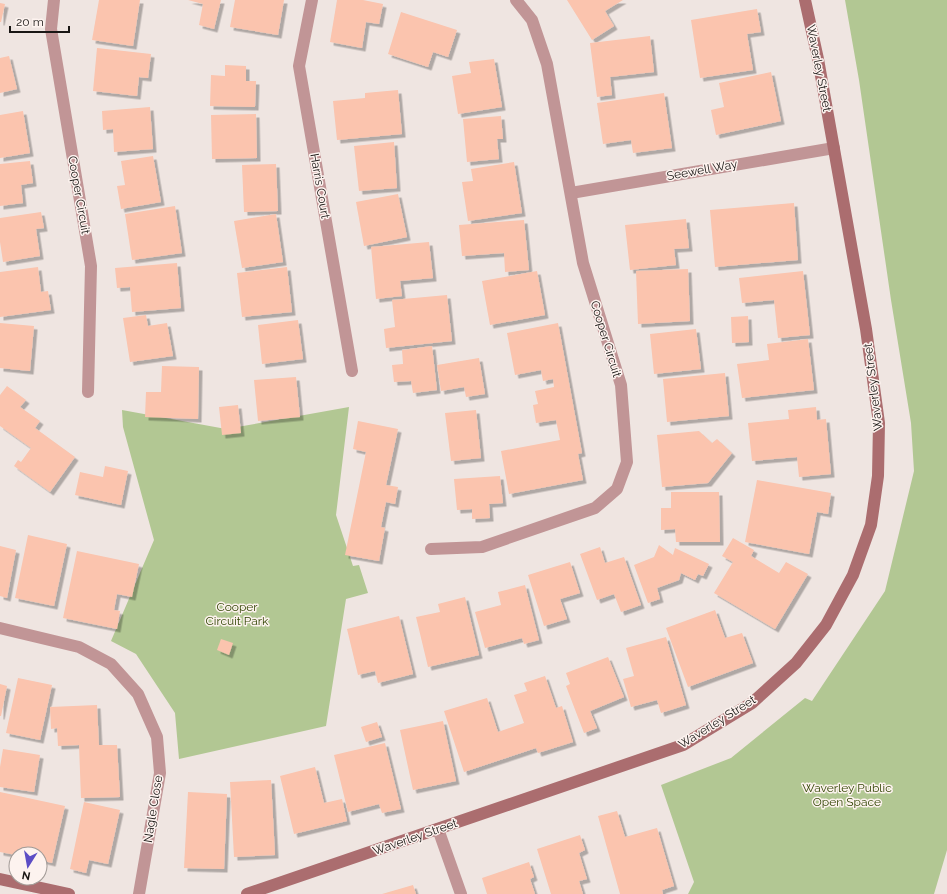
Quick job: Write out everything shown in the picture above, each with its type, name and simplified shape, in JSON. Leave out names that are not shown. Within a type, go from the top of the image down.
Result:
[{"type":"street","name":"Cooper Circuit","points":[[54,0],[51,30],[91,266],[88,392]]},
{"type":"street","name":"Harris Court","points":[[312,0],[299,66],[352,371]]},
{"type":"street","name":"Cooper Circuit","points":[[431,549],[482,547],[595,508],[617,489],[627,462],[621,385],[583,263],[547,64],[532,20],[516,0]]},
{"type":"street","name":"Waverley Street","points":[[247,894],[683,745],[752,702],[796,663],[826,626],[853,575],[871,525],[878,476],[879,423],[866,329],[834,148],[804,0]]},
{"type":"street","name":"Seewell Way","points":[[570,193],[834,148]]},
{"type":"street","name":"Nagle Close","points":[[0,628],[79,647],[112,664],[138,694],[157,737],[160,774],[139,894]]},
{"type":"street","points":[[438,829],[461,894]]},
{"type":"street","points":[[0,879],[69,894]]},
{"type":"green space","name":"Waverley Public Open Space","points":[[845,0],[947,0],[947,850],[934,894],[688,894],[694,882],[661,785],[731,758],[805,698],[812,701],[885,591],[914,471],[911,423],[891,300],[859,80]]},
{"type":"green space","name":"Cooper Circuit Park","points":[[349,407],[336,515],[353,566],[359,565],[368,593],[346,599],[326,726],[179,759],[175,713],[136,654],[111,641],[154,540],[123,427],[122,410],[226,429]]},
{"type":"building","points":[[99,0],[140,0],[133,46],[92,40]]},
{"type":"building","points":[[188,0],[221,0],[214,29],[199,25],[203,4]]},
{"type":"building","points":[[235,0],[284,0],[278,35],[230,27]]},
{"type":"building","points":[[337,0],[363,0],[383,4],[379,24],[366,22],[362,48],[330,42]]},
{"type":"building","points":[[567,0],[623,0],[605,11],[614,26],[592,40]]},
{"type":"building","points":[[0,3],[5,4],[1,22],[0,22]]},
{"type":"building","points":[[757,9],[761,32],[747,34],[753,70],[700,78],[691,20]]},
{"type":"building","points":[[401,12],[457,30],[448,57],[433,52],[428,67],[388,54]]},
{"type":"building","points":[[650,36],[654,72],[610,77],[612,95],[597,97],[590,43]]},
{"type":"building","points":[[97,48],[151,54],[148,78],[139,77],[137,96],[93,91]]},
{"type":"building","points":[[9,56],[17,89],[0,93],[0,58]]},
{"type":"building","points":[[494,59],[502,107],[458,114],[452,76],[471,73],[469,62]]},
{"type":"building","points":[[225,65],[246,66],[246,81],[256,81],[255,107],[210,106],[211,75],[225,76]]},
{"type":"building","points":[[771,72],[781,121],[716,135],[711,110],[724,107],[719,83]]},
{"type":"building","points":[[398,90],[402,134],[337,140],[333,101],[365,98],[365,93]]},
{"type":"building","points":[[664,93],[672,148],[633,153],[631,140],[603,144],[597,103]]},
{"type":"building","points":[[150,107],[153,149],[114,152],[113,129],[103,130],[102,111]]},
{"type":"building","points":[[23,111],[30,153],[0,158],[0,115]]},
{"type":"building","points":[[256,114],[257,158],[212,159],[211,115]]},
{"type":"building","points":[[501,116],[503,139],[497,139],[499,159],[467,162],[463,119]]},
{"type":"building","points":[[394,142],[397,188],[359,191],[354,146]]},
{"type":"building","points":[[153,156],[161,202],[121,209],[117,186],[125,185],[121,161]]},
{"type":"building","points":[[30,161],[33,183],[21,185],[23,203],[0,206],[0,164]]},
{"type":"building","points":[[514,162],[522,213],[468,221],[462,182],[473,181],[471,169]]},
{"type":"building","points":[[276,164],[278,211],[244,212],[242,165]]},
{"type":"building","points":[[398,194],[407,237],[364,246],[356,202]]},
{"type":"building","points":[[794,203],[798,260],[715,267],[710,210]]},
{"type":"building","points":[[175,206],[182,253],[132,260],[125,214]]},
{"type":"building","points":[[41,212],[44,228],[36,229],[40,256],[3,262],[0,242],[0,218]]},
{"type":"building","points":[[276,214],[283,262],[242,268],[234,221]]},
{"type":"building","points":[[686,219],[689,248],[674,249],[676,265],[630,270],[625,225]]},
{"type":"building","points":[[524,220],[529,270],[505,272],[504,253],[462,256],[459,225]]},
{"type":"building","points":[[429,242],[433,278],[400,281],[402,296],[376,299],[371,247]]},
{"type":"building","points":[[177,263],[181,308],[132,312],[130,287],[117,288],[115,268]]},
{"type":"building","points":[[38,267],[41,292],[48,291],[51,310],[0,317],[0,272]]},
{"type":"building","points":[[287,267],[292,312],[242,317],[237,273]]},
{"type":"building","points":[[688,269],[690,321],[638,324],[636,271]]},
{"type":"building","points":[[537,271],[545,315],[490,325],[482,281]]},
{"type":"building","points":[[803,271],[810,335],[778,338],[774,300],[742,303],[739,278]]},
{"type":"building","points":[[447,295],[452,341],[386,348],[384,329],[395,327],[392,300]]},
{"type":"building","points":[[146,315],[148,326],[167,323],[173,356],[130,362],[123,318]]},
{"type":"building","points":[[748,316],[749,342],[732,343],[731,317]]},
{"type":"building","points":[[298,320],[303,359],[262,364],[258,325]]},
{"type":"building","points":[[0,323],[34,326],[30,371],[0,368]]},
{"type":"building","points":[[558,323],[582,453],[578,454],[583,480],[509,494],[501,451],[560,440],[556,420],[536,423],[533,405],[538,404],[535,391],[554,387],[553,379],[543,381],[541,370],[515,375],[507,333]]},
{"type":"building","points":[[696,329],[701,369],[654,374],[650,334]]},
{"type":"building","points":[[808,339],[814,390],[742,398],[737,364],[769,360],[767,344]]},
{"type":"building","points":[[432,346],[437,390],[413,393],[411,381],[394,382],[392,365],[403,364],[402,350]]},
{"type":"building","points":[[479,358],[485,394],[466,397],[464,387],[441,391],[437,365]]},
{"type":"building","points":[[162,366],[199,367],[198,419],[145,417],[146,392],[161,392]]},
{"type":"building","points":[[725,373],[729,416],[667,422],[663,379]]},
{"type":"building","points":[[296,377],[300,417],[258,421],[254,380]]},
{"type":"building","points":[[7,386],[26,400],[20,407],[40,421],[35,428],[75,457],[50,492],[14,466],[18,460],[21,462],[31,448],[0,426],[0,395]]},
{"type":"building","points":[[238,405],[241,433],[222,435],[219,407]]},
{"type":"building","points":[[816,407],[817,420],[826,419],[831,474],[799,477],[797,457],[752,461],[748,423],[789,419],[788,410]]},
{"type":"building","points":[[476,410],[481,458],[451,461],[445,413]]},
{"type":"building","points":[[358,421],[398,429],[386,485],[398,487],[395,504],[386,502],[381,527],[385,528],[379,561],[345,555],[366,452],[353,449]]},
{"type":"building","points":[[699,431],[712,443],[717,439],[732,453],[708,483],[662,487],[657,435]]},
{"type":"building","points":[[105,466],[128,471],[121,505],[75,495],[80,472],[103,477]]},
{"type":"building","points":[[500,476],[503,503],[489,504],[490,518],[472,519],[472,509],[457,510],[454,479]]},
{"type":"building","points":[[757,480],[831,493],[828,514],[817,512],[809,554],[745,542]]},
{"type":"building","points":[[671,492],[719,492],[720,542],[676,542],[675,529],[661,530],[661,508],[671,508]]},
{"type":"building","points":[[28,535],[67,544],[54,606],[15,598]]},
{"type":"building","points":[[733,538],[754,550],[751,556],[779,573],[786,562],[808,574],[775,629],[714,593],[733,562],[722,556]]},
{"type":"building","points":[[659,545],[673,555],[675,548],[709,564],[703,576],[698,574],[695,580],[681,573],[679,580],[657,588],[660,599],[648,603],[634,565],[654,557]]},
{"type":"building","points":[[0,546],[16,550],[7,598],[0,596]]},
{"type":"building","points":[[600,547],[605,563],[624,557],[641,605],[621,612],[614,594],[597,600],[580,554]]},
{"type":"building","points":[[77,551],[139,564],[132,597],[117,594],[114,610],[120,611],[117,629],[63,618]]},
{"type":"building","points":[[570,562],[580,593],[560,599],[567,619],[544,626],[528,575]]},
{"type":"building","points":[[525,585],[539,640],[524,644],[522,638],[485,648],[475,612],[501,605],[498,592]]},
{"type":"building","points":[[465,597],[479,655],[428,667],[416,617],[440,612],[438,604]]},
{"type":"building","points":[[715,610],[725,638],[742,633],[753,663],[688,687],[666,628]]},
{"type":"building","points":[[399,616],[413,674],[378,683],[375,671],[358,675],[347,629]]},
{"type":"building","points":[[666,637],[686,705],[661,713],[657,700],[631,707],[623,679],[634,676],[626,648]]},
{"type":"building","points":[[221,639],[233,643],[229,655],[217,650]]},
{"type":"building","points":[[608,657],[624,697],[590,711],[597,728],[584,733],[566,686],[570,684],[566,673]]},
{"type":"building","points":[[545,676],[556,708],[562,706],[573,742],[538,753],[536,748],[464,772],[444,711],[487,698],[498,732],[524,723],[514,695],[527,691],[524,683]]},
{"type":"building","points":[[18,678],[52,685],[40,740],[6,733]]},
{"type":"building","points":[[0,684],[7,686],[1,716],[0,716]]},
{"type":"building","points":[[97,705],[99,745],[117,745],[120,797],[81,798],[79,745],[58,746],[57,728],[51,729],[50,707]]},
{"type":"building","points":[[443,721],[456,781],[413,790],[400,730]]},
{"type":"building","points":[[377,722],[382,737],[366,742],[361,727]]},
{"type":"building","points":[[385,743],[401,809],[382,813],[379,804],[348,812],[334,755]]},
{"type":"building","points":[[3,749],[40,755],[34,792],[0,787],[0,767]]},
{"type":"building","points":[[315,767],[324,803],[342,799],[347,821],[294,834],[280,776]]},
{"type":"building","points":[[271,780],[275,855],[234,857],[230,782]]},
{"type":"building","points":[[0,792],[65,806],[52,863],[48,862],[48,846],[8,846],[8,854],[0,852]]},
{"type":"building","points":[[188,792],[227,794],[224,869],[184,868]]},
{"type":"building","points":[[84,802],[120,810],[108,864],[89,860],[86,873],[70,869]]},
{"type":"building","points":[[617,811],[625,837],[657,828],[674,886],[662,890],[663,894],[620,894],[598,816]]},
{"type":"building","points":[[580,835],[585,850],[579,853],[587,879],[579,881],[583,894],[551,894],[537,849]]},
{"type":"building","points":[[529,862],[534,877],[530,879],[535,894],[487,894],[482,878]]},
{"type":"building","points":[[413,885],[416,894],[382,894]]}]
